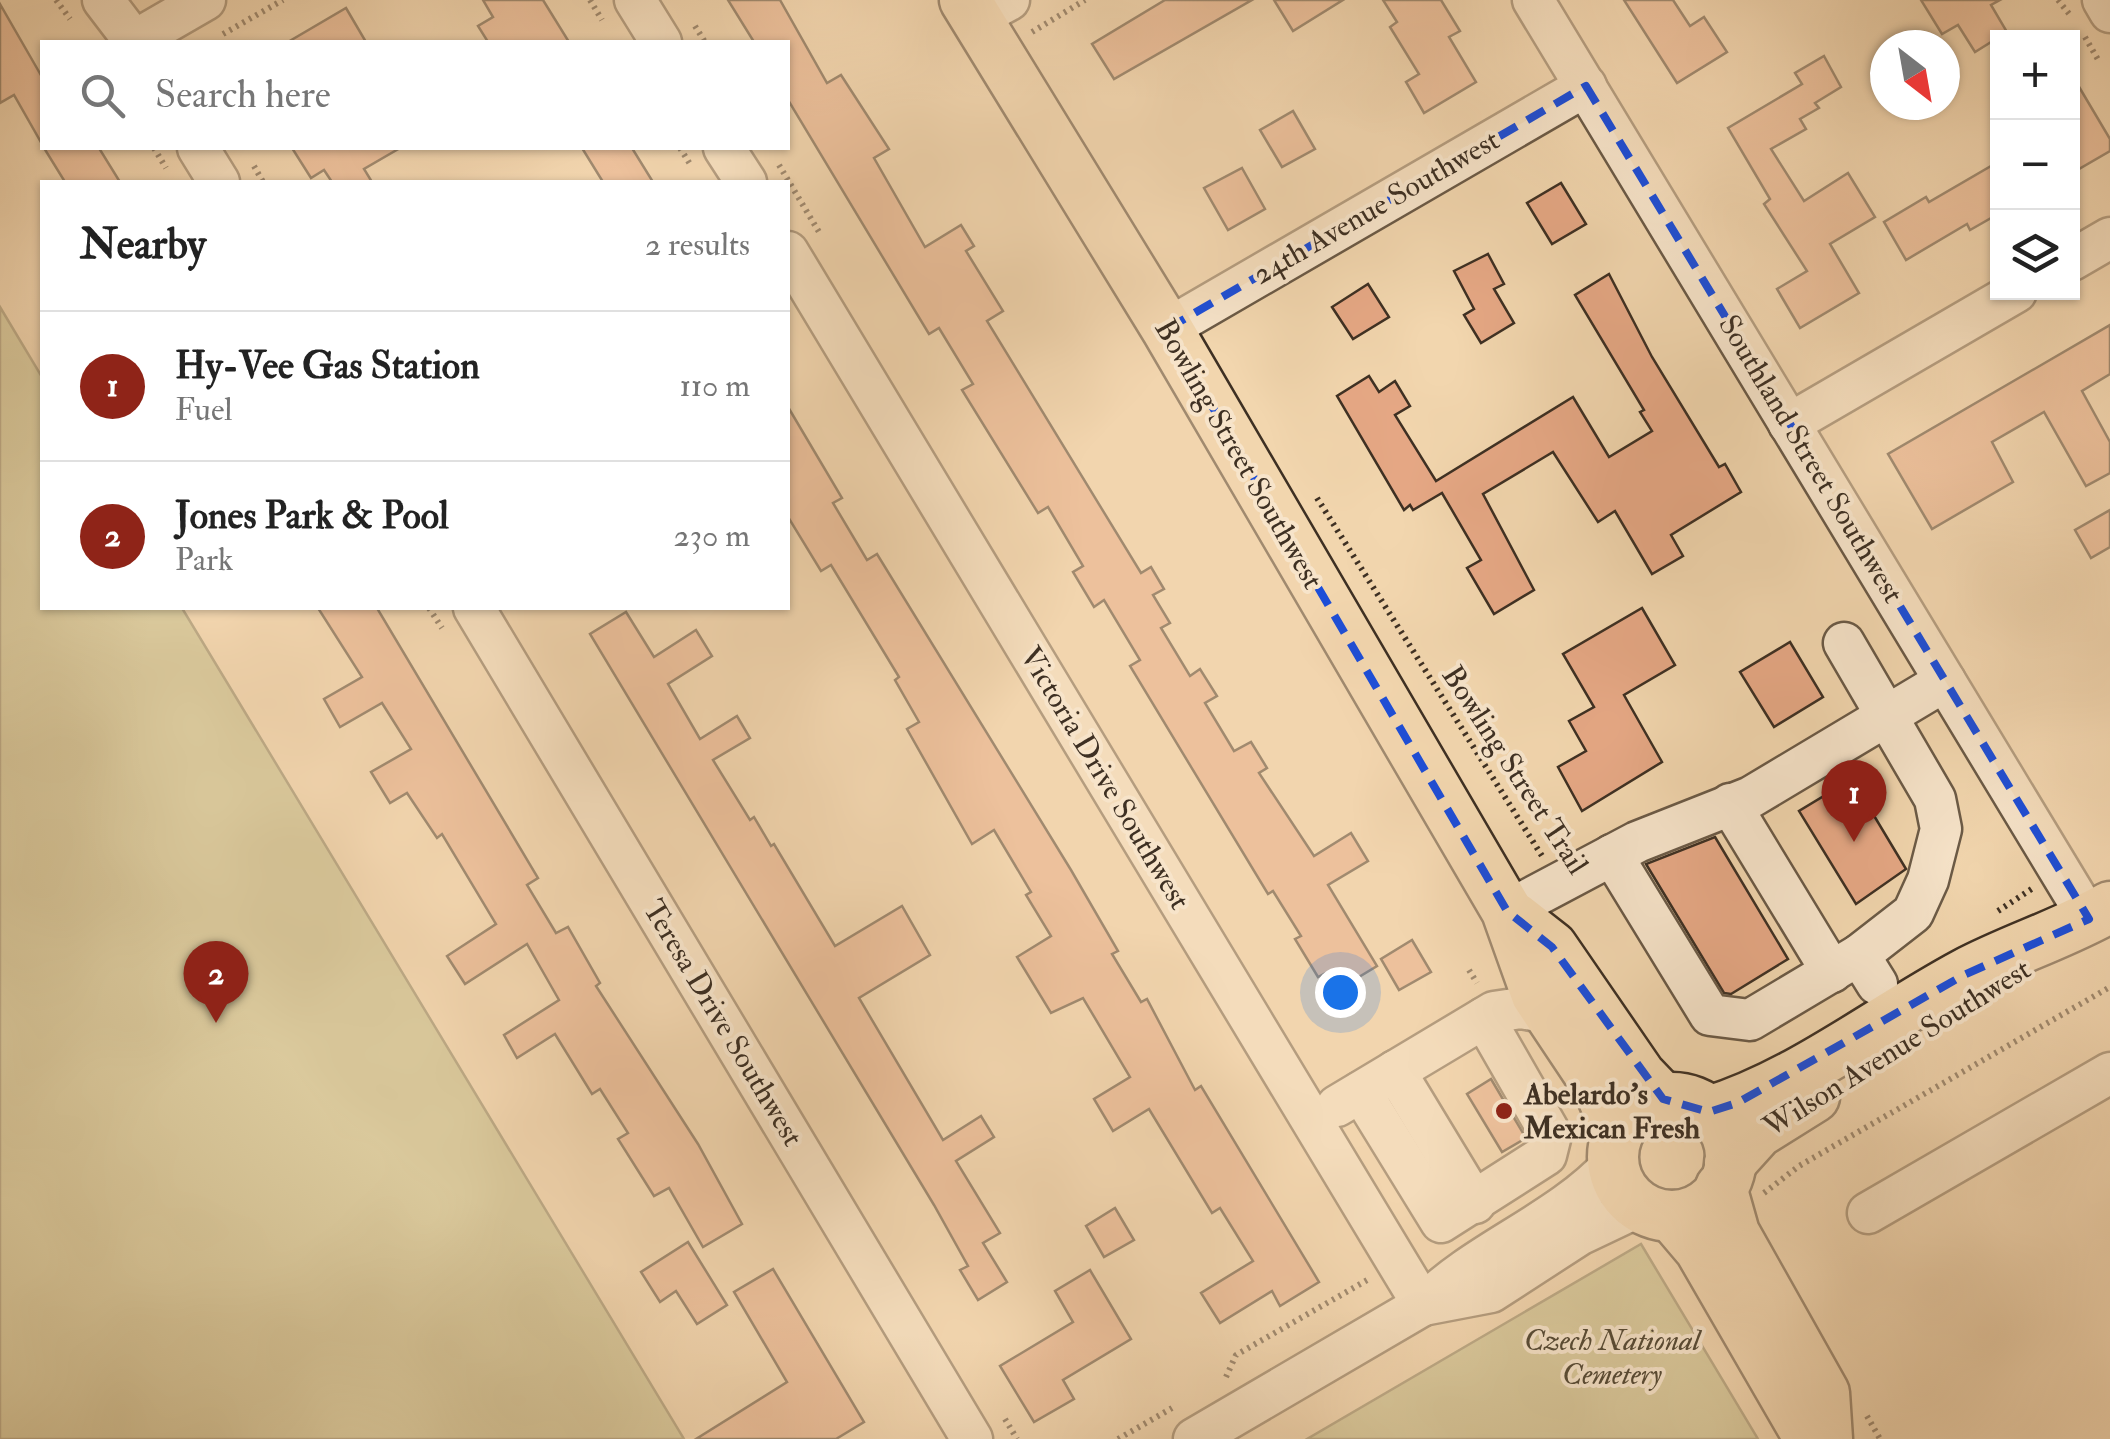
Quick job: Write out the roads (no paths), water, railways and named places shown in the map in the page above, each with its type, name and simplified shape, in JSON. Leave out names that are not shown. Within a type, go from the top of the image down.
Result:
[{"type":"main road","name":"Bowling Street Southwest","points":[[995,12],[1167,330],[1512,926],[1537,995],[1599,1088],[1616,1148]]},
{"type":"main road","name":"Wilson Avenue Southwest","points":[[1686,1105],[1767,1088],[2002,955],[2094,922]]},
{"type":"main road","name":"Wilson Avenue Southwest","points":[[1726,1175],[1758,1132],[2034,966],[2094,922]]},
{"type":"main road","name":"Bowling Street Southwest","points":[[1512,926],[1552,947],[1640,1075],[1686,1105]]},
{"type":"main road","points":[[1686,1105],[1724,1130],[1734,1233],[1824,1394],[1827,1439],[1804,1427],[1700,1249],[1656,1211],[1627,1195],[1616,1148],[1640,1108],[1686,1105]]},
{"type":"main road","points":[[1656,1211],[1705,1205],[1726,1175]]},
{"type":"street","points":[[103,0],[133,40]]},
{"type":"street","points":[[138,40],[205,0]]},
{"type":"street","points":[[635,0],[660,40]]},
{"type":"street","name":"Southland Street Southwest","points":[[1534,0],[1944,681],[2094,922]]},
{"type":"street","points":[[2103,0],[2110,12]]},
{"type":"street","name":"24th Avenue Southwest","points":[[1167,330],[1586,86]]},
{"type":"street","points":[[199,150],[218,180]]},
{"type":"street","points":[[725,150],[745,180]]},
{"type":"street","points":[[2080,255],[2110,238]]},
{"type":"street","name":"Victoria Drive Southwest","points":[[790,255],[1423,1305]]},
{"type":"street","points":[[1789,424],[2002,300]]},
{"type":"street","name":"Teresa Drive Southwest","points":[[475,610],[972,1439]]},
{"type":"street","points":[[1612,855],[1710,1016],[1750,1020],[1856,971],[1913,913],[1928,880],[1941,829],[1935,799],[1844,643]]},
{"type":"street","points":[[1478,1022],[1504,981],[1512,926],[1561,882],[1612,855],[1751,796],[1944,681]]},
{"type":"street","points":[[1730,804],[1856,971]]},
{"type":"street","points":[[1312,1121],[1478,1022],[1509,1008],[1549,1014]]},
{"type":"street","points":[[1361,1092],[1441,1222],[1475,1203],[1546,1155],[1551,1135],[1478,1022]]},
{"type":"street","points":[[1395,1071],[1475,1203]]},
{"type":"street","points":[[1868,1213],[2110,1073]]},
{"type":"street","points":[[1423,1305],[1453,1276],[1590,1189],[1616,1148]]},
{"type":"street","points":[[1187,1421],[1423,1305],[1491,1292],[1579,1234],[1656,1211]]},
{"type":"place","name":"Hy-Vee Gas Station","points":[[1854,842]]},
{"type":"place","name":"Jones Park & Pool","points":[[216,1023]]},
{"type":"place","name":"Abelardo's Mexican Fresh","points":[[1504,1111]]},
{"type":"park label","name":"Czech National Cemetery","points":[[1612,1357]]}]
